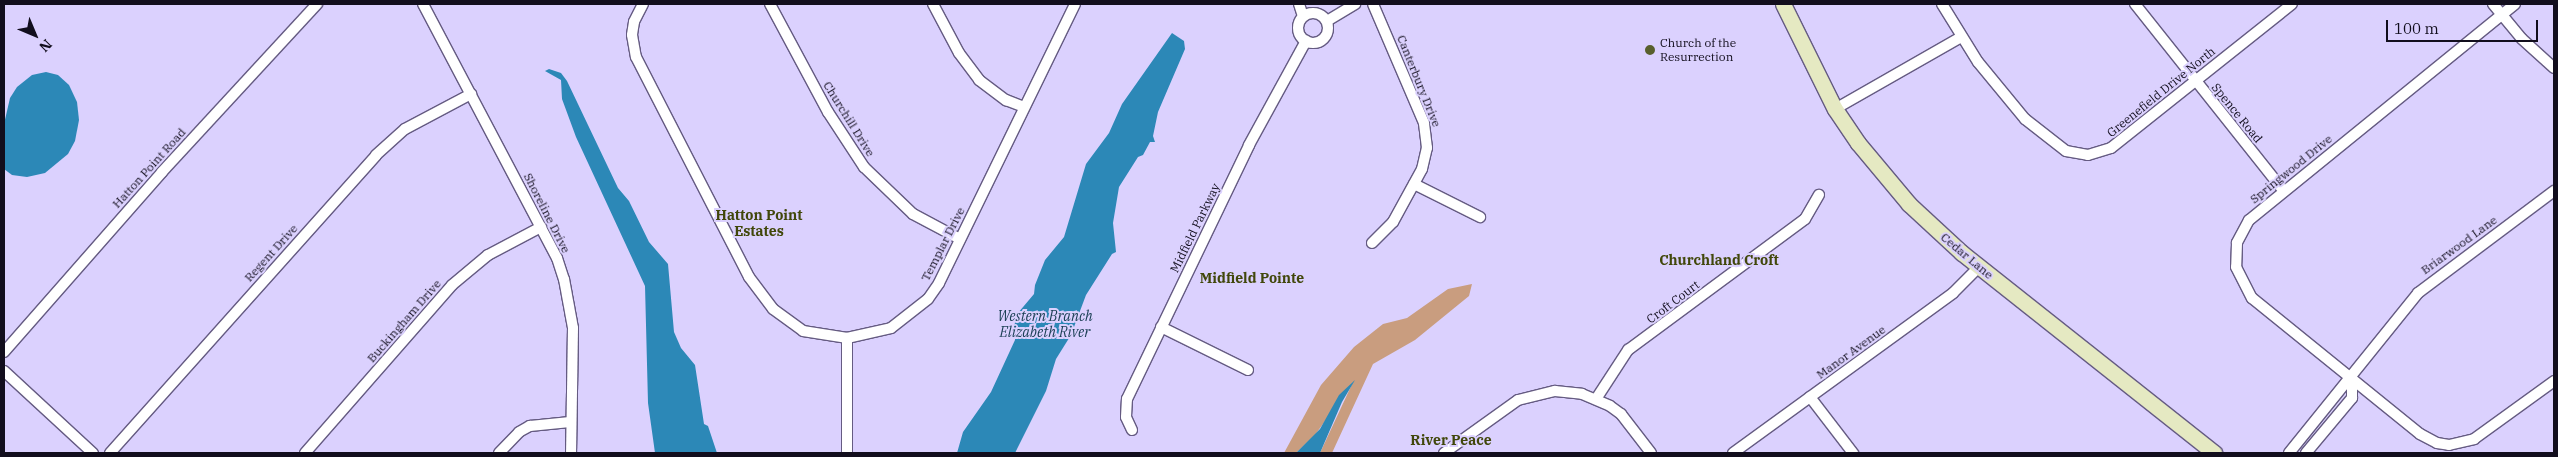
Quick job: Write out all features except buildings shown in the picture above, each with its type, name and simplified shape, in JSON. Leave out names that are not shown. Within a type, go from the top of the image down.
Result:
[{"type":"main road","name":"Cedar Lane","points":[[1783,4],[1835,109],[1858,144],[1909,204],[1979,267],[2214,453]]},
{"type":"street","name":"Hatton Point Road","points":[[4,352],[162,172],[317,4]]},
{"type":"street","name":"Shoreline Drive","points":[[423,4],[557,258],[570,301],[573,328],[571,453]]},
{"type":"street","name":"Templar Drive","points":[[643,4],[634,22],[632,35],[636,57],[749,277],[773,309],[803,330],[848,338],[891,328],[917,310],[939,283],[1075,4]]},
{"type":"street","name":"Churchill Drive","points":[[770,4],[828,112],[864,167],[914,214],[960,239]]},
{"type":"street","points":[[933,4],[973,74],[992,91],[1024,107]]},
{"type":"street","points":[[1299,4],[1304,16]]},
{"type":"street","points":[[1327,21],[1355,4]]},
{"type":"street","name":"Canterbury Drive","points":[[1372,243],[1393,222],[1414,184],[1425,160],[1427,135],[1374,4]]},
{"type":"street","name":"Greenefield Drive North","points":[[1942,4],[1961,37],[2026,119],[2048,139],[2077,154],[2099,153],[2111,148],[2292,4]]},
{"type":"street","name":"Spence Road","points":[[2135,4],[2284,191]]},
{"type":"street","points":[[2493,4],[2522,39],[2554,68]]},
{"type":"street","name":"Springwood Drive","points":[[2515,4],[2249,220],[2241,232],[2235,255],[2239,278],[2252,298],[2352,377],[2420,434],[2449,445],[2474,440],[2554,381]]},
{"type":"street","points":[[1312,13],[1321,15],[1327,21],[1328,31],[1324,39],[1316,43],[1306,42],[1300,34],[1298,25],[1304,16],[1312,13]]},
{"type":"street","points":[[1835,109],[1961,37]]},
{"type":"street","name":"Midfield Parkway","points":[[1132,430],[1126,417],[1126,399],[1249,145],[1306,42]]},
{"type":"street","name":"Regent Drive","points":[[110,453],[376,155],[405,129],[471,94]]},
{"type":"street","points":[[1414,184],[1480,217]]},
{"type":"street","name":"Briarwood Lane","points":[[2290,453],[2339,388],[2352,377],[2413,298],[2433,278],[2554,191]]},
{"type":"street","name":"Croft Court","points":[[1596,399],[1628,350],[1805,219],[1819,195]]},
{"type":"street","name":"Buckingham Drive","points":[[305,453],[452,285],[488,255],[541,227]]},
{"type":"street","name":"Manor Avenue","points":[[1733,453],[1953,293],[1979,267]]},
{"type":"street","points":[[1161,327],[1248,370]]},
{"type":"street","points":[[847,453],[848,338]]},
{"type":"street","points":[[4,371],[93,453]]},
{"type":"street","points":[[2306,453],[2352,398],[2352,377]]},
{"type":"street","points":[[1444,453],[1507,406],[1529,396],[1567,391],[1596,399],[1621,414],[1651,453]]},
{"type":"street","points":[[1810,397],[1853,453]]},
{"type":"street","points":[[499,453],[518,432],[530,426],[570,422]]},
{"type":"shaded area","points":[[1472,284],[1469,296],[1415,340],[1373,364],[1332,453],[1320,453],[1353,382],[1315,435],[1296,453],[1284,453],[1321,385],[1354,347],[1383,324],[1407,318],[1448,289]]},
{"type":"water","name":"Western Branch Elizabeth River","points":[[1172,33],[1184,41],[1185,49],[1158,112],[1153,136],[1155,142],[1150,142],[1143,155],[1138,157],[1119,187],[1113,223],[1116,252],[1112,254],[1086,295],[1071,335],[1056,359],[1046,391],[1015,453],[957,453],[963,432],[991,392],[1015,340],[1015,336],[1011,335],[1018,313],[1034,294],[1035,285],[1045,260],[1064,237],[1086,164],[1109,133],[1122,104]]},
{"type":"water","points":[[549,69],[561,73],[567,81],[618,188],[629,201],[649,242],[668,264],[674,332],[681,348],[695,365],[704,424],[708,426],[717,453],[655,453],[648,403],[645,286],[576,137],[562,99],[561,80],[545,71]]},
{"type":"water","points":[[46,72],[58,75],[69,85],[77,102],[79,120],[75,141],[68,154],[45,173],[27,177],[12,175],[4,169],[4,124],[10,98],[17,87],[32,75]]},
{"type":"water","points":[[1355,380],[1342,402],[1320,453],[1296,453],[1320,429],[1339,395]]},
{"type":"place","name":"Church of the Resurrection","points":[[1650,50]]},
{"type":"district","name":"Hatton Point Estates","points":[[759,224]]},
{"type":"district","name":"Churchland Croft","points":[[1719,260]]},
{"type":"district","name":"Midfield Pointe","points":[[1252,278]]},
{"type":"district","name":"River Peace","points":[[1451,440]]}]
